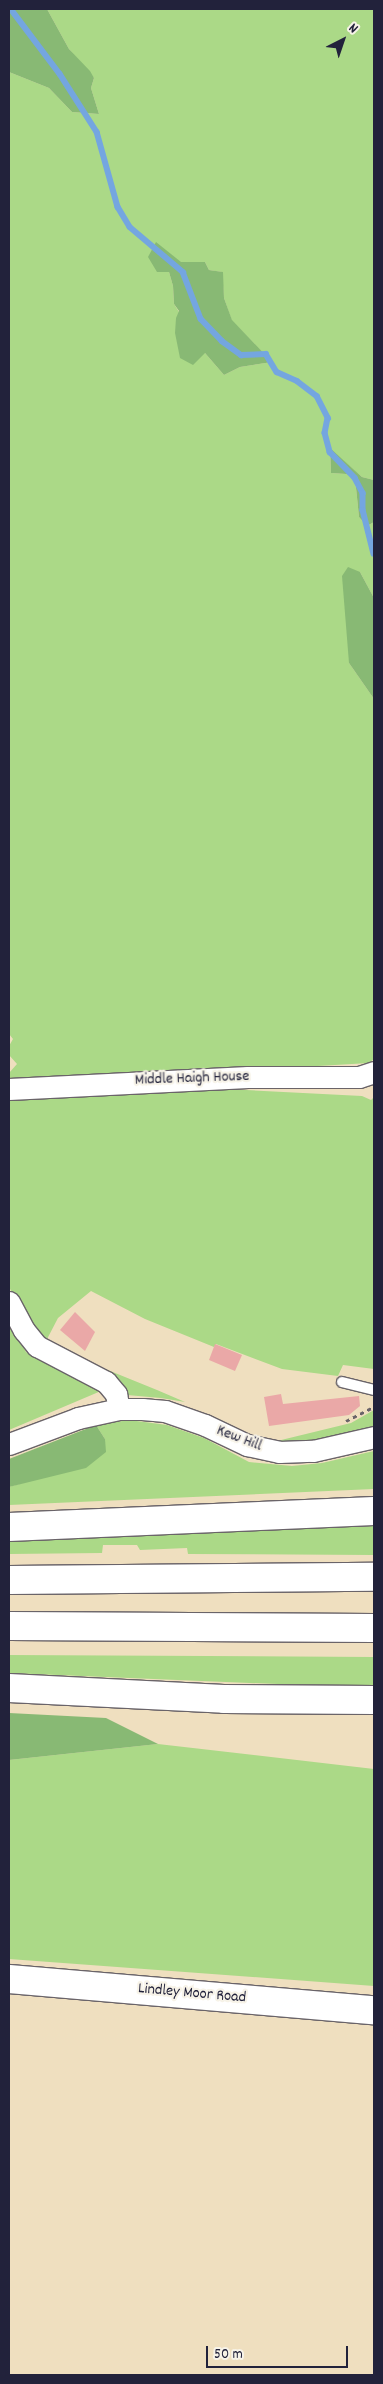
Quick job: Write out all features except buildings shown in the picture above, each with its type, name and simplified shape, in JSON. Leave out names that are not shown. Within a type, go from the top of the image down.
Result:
[{"type":"main road","points":[[9,1527],[374,1510]]},
{"type":"main road","points":[[9,1580],[374,1577]]},
{"type":"main road","points":[[9,1626],[374,1628]]},
{"type":"main road","points":[[9,1688],[224,1698],[374,1700]]},
{"type":"main road","name":"Lindley Moor Road","points":[[9,1979],[374,2010]]},
{"type":"street","name":"Middle Haigh House","points":[[9,1089],[229,1078],[359,1077],[374,1072]]},
{"type":"street","points":[[9,1302],[24,1330],[37,1346],[106,1382],[116,1394],[119,1409]]},
{"type":"street","name":"Kew Hill","points":[[9,1444],[78,1418],[119,1409],[165,1411],[205,1425],[247,1445],[279,1452],[313,1451],[374,1437]]},
{"type":"lane","points":[[342,1382],[374,1390]]},
{"type":"green space","points":[[9,9],[47,9],[69,49],[90,71],[94,78],[91,88],[99,114],[72,112],[49,88],[9,72]]},
{"type":"green space","points":[[47,9],[374,9],[374,480],[362,477],[330,449],[331,473],[346,474],[355,478],[359,517],[367,526],[374,522],[374,598],[360,572],[349,663],[374,699],[374,1059],[369,1063],[14,1084],[9,1080],[9,1073],[17,1064],[9,1055],[9,1046],[13,1039],[9,1034],[9,72],[49,88],[72,112],[99,114],[91,88],[94,78],[69,49]],"holes":[[[181,262],[205,262],[209,270],[222,272],[224,298],[232,321],[272,362],[240,367],[224,375],[205,353],[174,304],[173,286],[169,272]]]},
{"type":"green space","points":[[156,242],[181,262],[205,262],[209,270],[223,272],[224,298],[232,320],[272,362],[240,367],[224,375],[205,353],[193,365],[180,358],[175,333],[176,318],[179,311],[174,304],[173,286],[169,272],[157,272],[148,257]]},
{"type":"green space","points":[[330,448],[362,477],[374,480],[374,522],[367,526],[359,517],[355,478],[346,474],[331,473]]},
{"type":"green space","points":[[348,567],[360,572],[374,598],[374,699],[349,663],[342,576]]},
{"type":"green space","points":[[207,1088],[362,1096],[371,1100],[374,1097],[374,1369],[343,1365],[338,1376],[282,1369],[216,1344],[214,1347],[145,1319],[91,1291],[58,1318],[45,1343],[34,1334],[9,1287],[9,1098]]},
{"type":"green space","points":[[9,1319],[26,1352],[101,1391],[9,1430]]},
{"type":"green space","points":[[88,1362],[185,1402],[127,1395],[121,1387]]},
{"type":"green space","points":[[374,1410],[374,1428],[325,1441],[273,1442],[351,1423]]},
{"type":"green space","points":[[129,1420],[167,1425],[204,1438],[249,1462],[292,1466],[322,1463],[374,1451],[374,1489],[9,1505],[9,1487],[43,1477],[105,1439],[96,1425]]},
{"type":"green space","points":[[96,1425],[105,1439],[106,1452],[86,1468],[9,1487],[9,1459]]},
{"type":"green space","points":[[374,1525],[374,1555],[188,1554],[187,1548],[140,1550],[137,1545],[103,1545],[102,1553],[9,1554],[9,1541],[156,1533],[198,1533]]},
{"type":"green space","points":[[9,1655],[374,1657],[374,1688],[9,1673]]},
{"type":"green space","points":[[9,1713],[106,1718],[158,1744],[9,1760]]},
{"type":"green space","points":[[158,1744],[374,1769],[374,1986],[9,1959],[9,1760]]},
{"type":"waterway","points":[[11,9],[60,74],[97,132],[118,207],[130,227],[183,272],[201,319],[222,341],[241,355],[266,354],[277,372],[297,381],[317,396],[328,418],[325,433],[330,452],[355,478],[363,493],[363,510],[374,554]]}]
